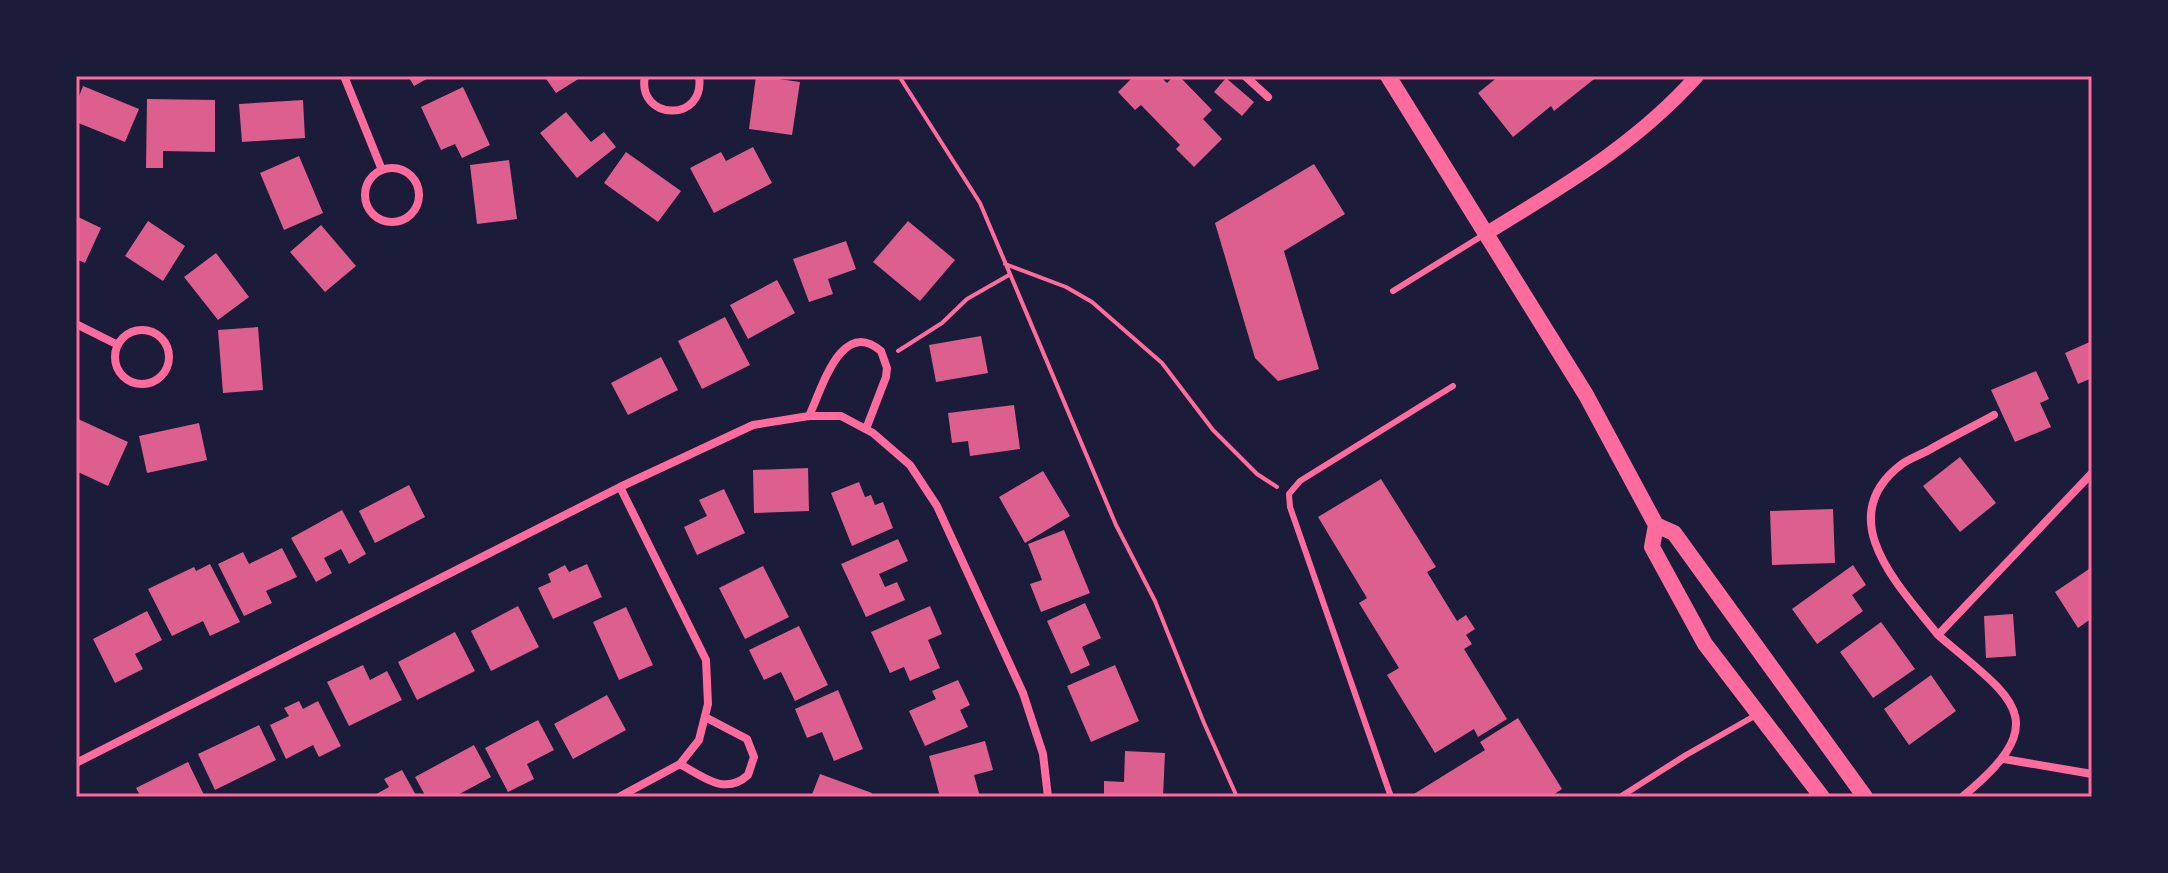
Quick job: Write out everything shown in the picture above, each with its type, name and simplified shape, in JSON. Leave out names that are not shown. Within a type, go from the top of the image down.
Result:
[{"type":"main road","points":[[1388,76],[1586,395],[1656,525],[1674,533],[1865,797]]},
{"type":"main road","points":[[1656,525],[1652,547],[1705,644],[1822,797]]},
{"type":"street","points":[[344,76],[382,170]]},
{"type":"street","points":[[645,76],[650,101],[658,107],[677,111],[693,102],[698,93],[699,76]]},
{"type":"street","points":[[1245,76],[1268,97]]},
{"type":"street","points":[[1487,233],[1621,148],[1655,120],[1697,76]]},
{"type":"street","points":[[391,168],[409,174],[419,189],[416,207],[403,220],[384,220],[370,209],[366,201],[368,182],[382,170],[391,168]]},
{"type":"street","points":[[76,324],[118,345]]},
{"type":"street","points":[[141,330],[159,335],[169,350],[167,369],[154,382],[144,384],[126,379],[116,363],[118,345],[131,332],[141,330]]},
{"type":"street","points":[[809,416],[836,358],[848,345],[856,342],[874,345],[886,359],[886,377],[869,431]]},
{"type":"street","points":[[1962,797],[2004,759],[2016,729],[2014,709],[2006,694],[1938,635],[1897,585],[1877,550],[1869,519],[1878,490],[1901,465],[1994,415]]},
{"type":"street","points":[[76,763],[620,487],[753,425],[809,416],[841,416],[869,431],[910,465],[937,506],[1023,693],[1043,754],[1048,797]]},
{"type":"street","points":[[1938,635],[2092,473]]},
{"type":"street","points":[[619,797],[680,764],[699,740],[708,704],[706,660],[620,487]]},
{"type":"street","points":[[680,764],[722,786],[732,785],[748,775],[754,757],[747,739],[705,717]]},
{"type":"street","points":[[2004,759],[2092,774]]},
{"type":"lane","points":[[1393,291],[1487,233]]},
{"type":"lane","points":[[1391,797],[1290,507],[1289,494],[1300,481],[1453,386]]},
{"type":"lane","points":[[1620,797],[1758,714]]},
{"type":"path","points":[[899,76],[980,203],[1116,525],[1155,601],[1237,797]]},
{"type":"path","points":[[1005,264],[1066,287],[1092,302],[1162,363],[1213,430],[1257,474],[1289,494]]},
{"type":"path","points":[[886,359],[942,323],[967,299],[1009,275]]},
{"type":"building","points":[[408,76],[432,76],[414,86]]},
{"type":"building","points":[[544,76],[583,76],[556,93]]},
{"type":"building","points":[[756,76],[800,82],[792,135],[749,129]]},
{"type":"building","points":[[1134,76],[1160,76],[1167,83],[1174,76],[1179,76],[1212,110],[1203,119],[1222,139],[1194,167],[1176,149],[1180,145],[1141,105],[1135,110],[1118,92]]},
{"type":"building","points":[[1499,76],[1598,76],[1554,111],[1551,106],[1513,137],[1478,93]]},
{"type":"building","points":[[1226,78],[1254,102],[1242,116],[1214,92]]},
{"type":"building","points":[[83,86],[139,109],[125,142],[76,122],[76,104]]},
{"type":"building","points":[[463,87],[490,145],[462,158],[455,144],[441,150],[421,107]]},
{"type":"building","points":[[147,99],[215,100],[215,152],[163,151],[163,168],[146,168]]},
{"type":"building","points":[[303,100],[305,138],[242,142],[239,104]]},
{"type":"building","points":[[566,112],[591,142],[604,132],[616,147],[577,178],[540,133]]},
{"type":"building","points":[[753,147],[772,183],[714,213],[690,168],[721,152],[726,161]]},
{"type":"building","points":[[626,152],[681,191],[658,222],[604,183]]},
{"type":"building","points":[[299,156],[323,213],[284,230],[260,173]]},
{"type":"building","points":[[509,160],[517,219],[477,224],[470,165]]},
{"type":"building","points":[[1314,164],[1345,214],[1284,251],[1319,369],[1278,381],[1255,358],[1215,223]]},
{"type":"building","points":[[76,216],[101,228],[85,263],[76,259]]},
{"type":"building","points":[[148,221],[185,246],[163,281],[125,256]]},
{"type":"building","points":[[908,221],[955,260],[920,301],[873,262]]},
{"type":"building","points":[[321,225],[356,266],[325,292],[290,252]]},
{"type":"building","points":[[846,241],[856,269],[828,279],[833,294],[809,302],[793,259]]},
{"type":"building","points":[[216,253],[249,297],[218,320],[184,277]]},
{"type":"building","points":[[777,280],[795,313],[748,339],[730,305]]},
{"type":"building","points":[[725,317],[750,365],[702,389],[678,341]]},
{"type":"building","points":[[258,327],[263,390],[223,393],[218,330]]},
{"type":"building","points":[[981,336],[988,373],[936,382],[929,345]]},
{"type":"building","points":[[2092,341],[2092,378],[2078,384],[2065,353]]},
{"type":"building","points":[[661,357],[678,390],[628,415],[611,383]]},
{"type":"building","points":[[2036,371],[2049,399],[2040,403],[2051,427],[2015,442],[1991,390]]},
{"type":"building","points":[[1014,405],[1020,449],[970,456],[968,441],[952,443],[948,413]]},
{"type":"building","points":[[76,418],[128,442],[108,486],[76,471]]},
{"type":"building","points":[[199,423],[207,460],[147,473],[139,436]]},
{"type":"building","points":[[1960,457],[1996,503],[1960,532],[1923,486]]},
{"type":"building","points":[[808,468],[809,511],[754,513],[753,470]]},
{"type":"building","points":[[1043,471],[1070,516],[1025,543],[999,497]]},
{"type":"building","points":[[1381,479],[1436,567],[1427,572],[1457,621],[1466,615],[1475,629],[1466,635],[1472,644],[1464,649],[1507,719],[1478,737],[1474,729],[1435,753],[1387,675],[1399,668],[1359,603],[1367,598],[1318,517]]},
{"type":"building","points":[[859,482],[865,497],[871,495],[875,505],[883,502],[893,528],[852,546],[831,493]]},
{"type":"building","points":[[409,485],[425,517],[375,543],[359,511]]},
{"type":"building","points":[[724,489],[745,533],[697,555],[684,527],[707,516],[699,500]]},
{"type":"building","points":[[1833,509],[1835,563],[1772,565],[1770,511]]},
{"type":"building","points":[[342,510],[366,554],[349,564],[341,549],[324,558],[332,573],[316,582],[291,538]]},
{"type":"building","points":[[1064,530],[1090,593],[1041,612],[1030,584],[1042,580],[1028,544]]},
{"type":"building","points":[[898,539],[908,561],[879,574],[885,587],[897,582],[905,600],[866,617],[841,564]]},
{"type":"building","points":[[282,548],[297,577],[266,591],[272,603],[244,616],[218,564],[243,552],[249,564]]},
{"type":"building","points":[[210,564],[240,622],[210,636],[203,621],[172,636],[148,589],[194,567],[196,571]]},
{"type":"building","points":[[587,564],[602,597],[553,619],[538,588],[551,582],[548,574],[565,565],[569,572]]},
{"type":"building","points":[[1853,565],[1866,585],[1852,595],[1863,611],[1817,644],[1792,609]]},
{"type":"building","points":[[763,566],[789,617],[745,639],[719,588]]},
{"type":"building","points":[[2092,567],[2092,618],[2078,628],[2055,592]]},
{"type":"building","points":[[1085,603],[1101,638],[1082,647],[1090,665],[1071,674],[1047,621]]},
{"type":"building","points":[[518,606],[539,647],[491,671],[471,631]]},
{"type":"building","points":[[930,606],[942,634],[928,640],[940,668],[910,681],[904,667],[890,673],[871,632]]},
{"type":"building","points":[[626,607],[653,665],[619,680],[593,622]]},
{"type":"building","points":[[147,611],[162,640],[135,654],[143,669],[115,683],[93,639]]},
{"type":"building","points":[[2013,614],[2016,656],[1986,658],[1984,616]]},
{"type":"building","points":[[1881,622],[1915,669],[1873,698],[1840,652]]},
{"type":"building","points":[[799,626],[828,685],[795,701],[781,672],[764,680],[749,650]]},
{"type":"building","points":[[455,632],[475,671],[417,700],[398,662]]},
{"type":"building","points":[[363,665],[370,680],[387,671],[402,700],[349,726],[327,682]]},
{"type":"building","points":[[1115,665],[1139,721],[1091,742],[1067,686]]},
{"type":"building","points":[[1931,675],[1956,711],[1909,745],[1884,709]]},
{"type":"building","points":[[958,680],[970,705],[960,710],[968,727],[925,746],[909,711],[936,699],[932,691]]},
{"type":"building","points":[[838,690],[863,749],[834,761],[822,732],[807,738],[795,709]]},
{"type":"building","points":[[607,695],[626,730],[573,759],[554,724]]},
{"type":"building","points":[[299,701],[303,709],[318,701],[341,746],[319,757],[313,745],[286,759],[270,725],[289,716],[284,708]]},
{"type":"building","points":[[1518,718],[1562,789],[1550,797],[1409,797],[1485,750],[1480,742]]},
{"type":"building","points":[[538,720],[554,750],[527,764],[534,779],[508,792],[485,748]]},
{"type":"building","points":[[259,725],[276,760],[215,790],[198,754]]},
{"type":"building","points":[[985,741],[993,770],[974,775],[980,797],[940,797],[929,756]]},
{"type":"building","points":[[474,745],[491,777],[454,797],[426,797],[415,777]]},
{"type":"building","points":[[1125,751],[1165,753],[1163,797],[1104,797],[1104,781],[1124,782]]},
{"type":"building","points":[[188,762],[204,795],[141,797],[136,788]]},
{"type":"building","points":[[402,770],[417,797],[371,797],[389,787],[384,779]]},
{"type":"building","points":[[820,774],[872,793],[870,797],[811,797]]}]
